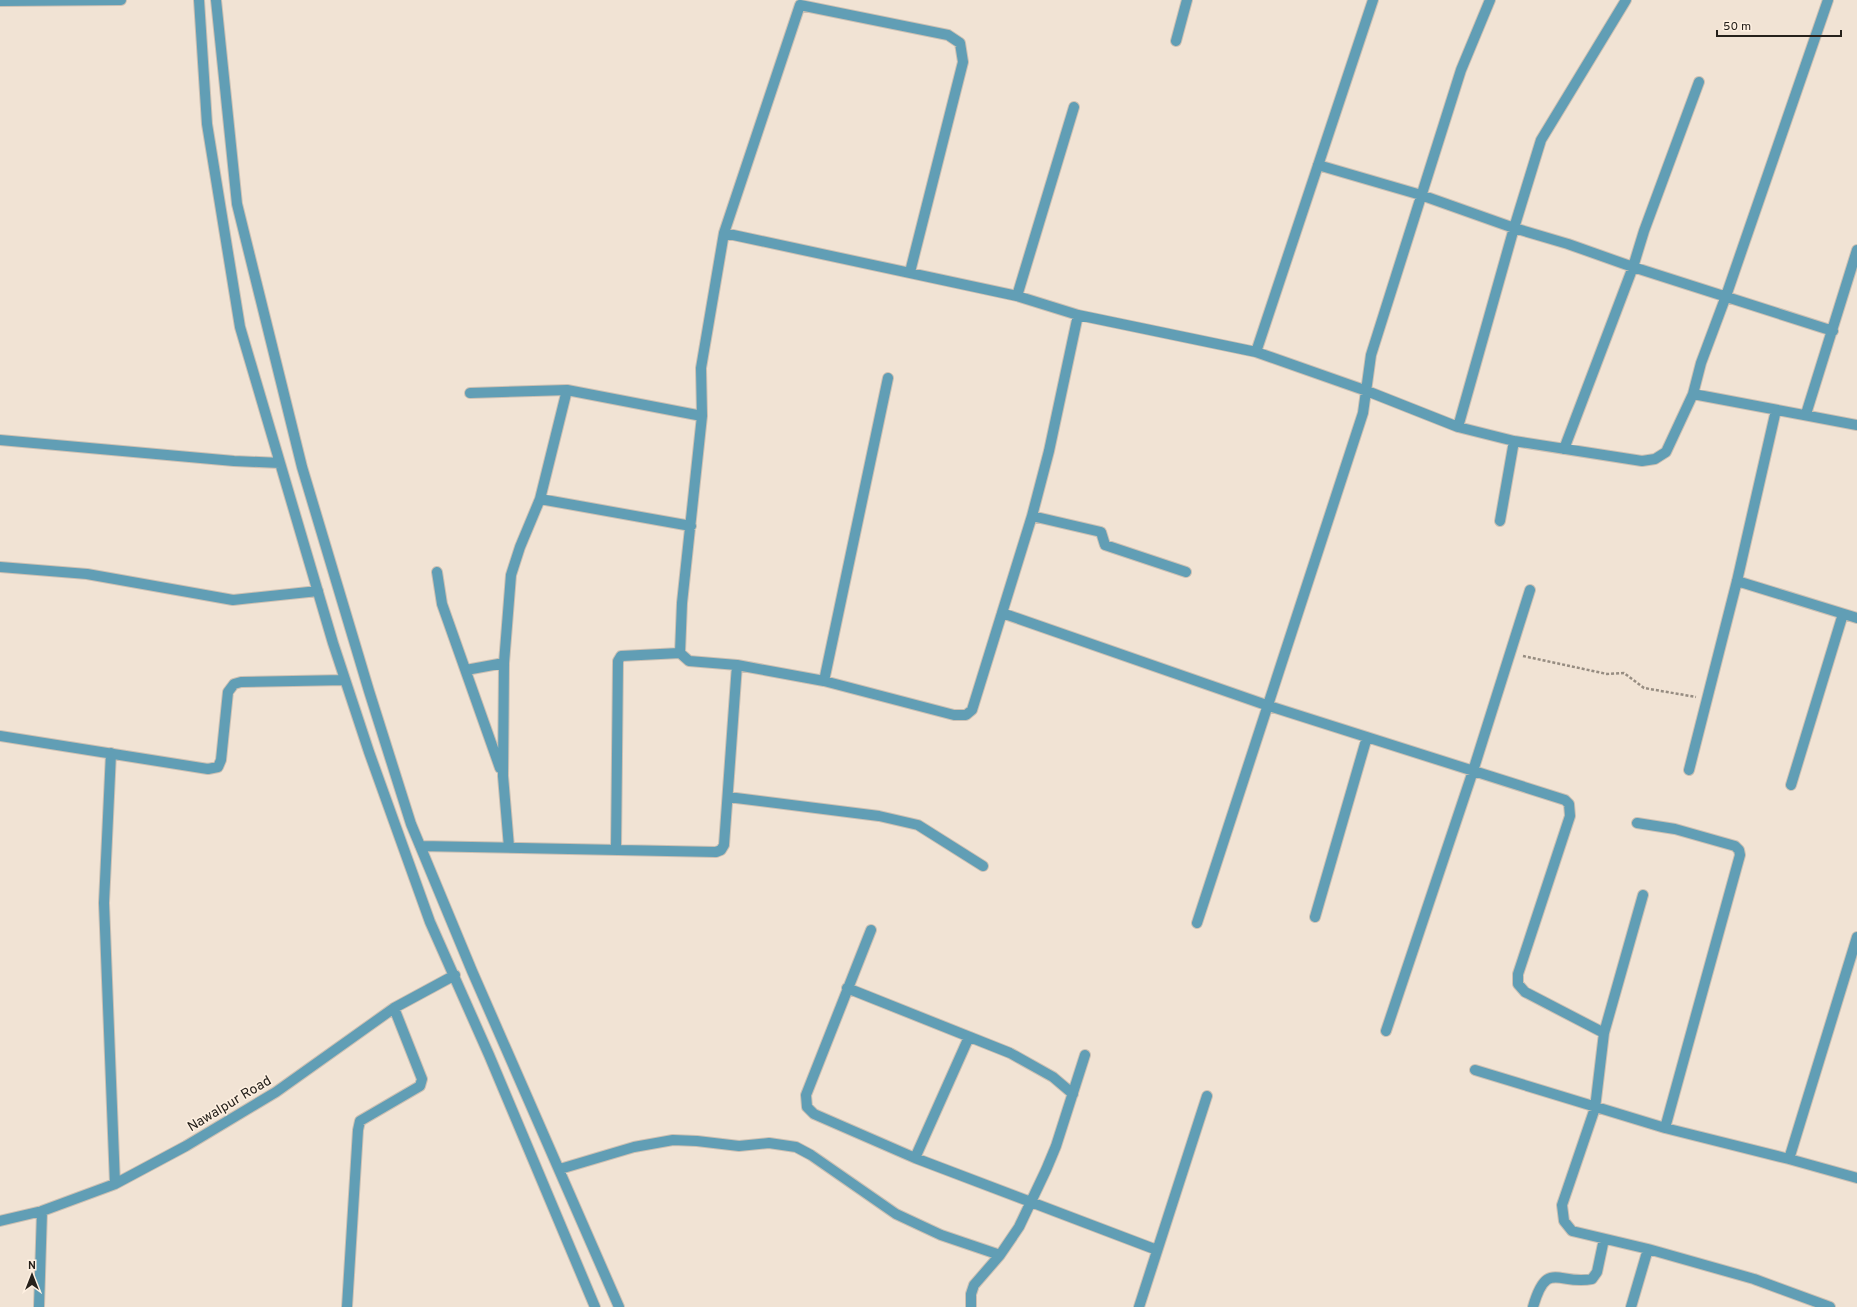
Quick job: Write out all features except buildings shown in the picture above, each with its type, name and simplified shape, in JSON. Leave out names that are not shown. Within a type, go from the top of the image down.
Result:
[{"type":"street","points":[[0,1],[121,0]]},
{"type":"street","points":[[199,0],[207,124],[240,327],[318,591],[369,752],[430,922],[595,1307]]},
{"type":"street","points":[[216,0],[237,204],[302,467],[411,824],[472,971],[560,1169],[619,1307]]},
{"type":"street","points":[[1176,41],[1187,0]]},
{"type":"street","points":[[1256,352],[1373,0]]},
{"type":"street","points":[[1197,923],[1269,706],[1363,413],[1371,355],[1421,195],[1461,70],[1490,0]]},
{"type":"street","points":[[1458,427],[1514,228],[1541,140],[1626,0]]},
{"type":"street","points":[[724,233],[1017,296],[1078,315],[1256,352],[1367,391],[1458,427],[1514,441],[1642,461],[1656,459],[1666,452],[1693,394],[1701,363],[1726,296],[1828,0]]},
{"type":"street","points":[[680,653],[682,603],[702,416],[701,368],[724,233],[800,2],[948,35],[960,44],[963,62],[910,272]]},
{"type":"street","points":[[1564,449],[1633,267],[1644,231],[1699,82]]},
{"type":"street","points":[[1017,296],[1074,107]]},
{"type":"street","points":[[1318,165],[1421,195],[1514,228],[1568,244],[1633,267],[1833,331]]},
{"type":"street","points":[[1806,414],[1857,250]]},
{"type":"street","points":[[616,850],[618,661],[621,656],[680,653],[689,661],[737,665],[824,681],[954,715],[966,715],[972,710],[1032,516],[1049,451],[1078,315]]},
{"type":"street","points":[[824,681],[888,378]]},
{"type":"street","points":[[509,848],[503,776],[504,663],[511,575],[520,547],[540,499],[567,390]]},
{"type":"street","points":[[470,393],[567,390],[702,416]]},
{"type":"street","points":[[1693,394],[1857,424]]},
{"type":"street","points":[[1689,770],[1737,581],[1776,410]]},
{"type":"street","points":[[0,440],[234,461],[280,463]]},
{"type":"street","points":[[1500,521],[1514,441]]},
{"type":"street","points":[[540,499],[691,526]]},
{"type":"street","points":[[1032,516],[1101,532],[1105,545],[1186,572]]},
{"type":"street","points":[[0,567],[87,574],[234,600],[318,591]]},
{"type":"street","points":[[437,572],[442,604],[503,776]]},
{"type":"street","points":[[1737,581],[1857,618]]},
{"type":"street","points":[[1386,1031],[1473,771],[1530,590]]},
{"type":"street","points":[[1002,614],[1269,706],[1565,800],[1569,804],[1570,816],[1518,974],[1518,984],[1525,992],[1604,1033]]},
{"type":"street","points":[[1791,785],[1843,614]]},
{"type":"street","points":[[466,670],[504,663]]},
{"type":"street","points":[[420,846],[716,852],[721,850],[724,845],[737,665]]},
{"type":"street","points":[[0,736],[208,769],[218,767],[221,760],[228,692],[234,684],[241,682],[346,680]]},
{"type":"street","points":[[1315,917],[1367,737]]},
{"type":"street","points":[[111,753],[104,903],[115,1184]]},
{"type":"street","points":[[728,797],[880,816],[918,825],[983,866]]},
{"type":"street","points":[[1637,823],[1675,829],[1735,846],[1739,850],[1740,855],[1665,1128]]},
{"type":"street","points":[[1642,895],[1604,1033],[1595,1108],[1562,1205],[1564,1221],[1572,1231],[1648,1249],[1754,1278],[1830,1307]]},
{"type":"street","points":[[870,930],[806,1095],[807,1107],[814,1114],[915,1158],[1157,1250]]},
{"type":"street","points":[[1789,1159],[1857,937]]},
{"type":"street","name":"Nawalpur Road","points":[[0,1221],[42,1211],[115,1184],[186,1146],[276,1092],[394,1008],[454,975]]},
{"type":"street","points":[[847,988],[1010,1053],[1053,1077],[1073,1094]]},
{"type":"street","points":[[347,1307],[358,1130],[360,1121],[420,1086],[422,1079],[394,1008]]},
{"type":"street","points":[[915,1158],[969,1037]]},
{"type":"street","points":[[971,1307],[971,1294],[974,1285],[1000,1255],[1019,1227],[1031,1203],[1056,1146],[1085,1055]]},
{"type":"street","points":[[1476,1070],[1595,1108],[1665,1128],[1789,1159],[1857,1178]]},
{"type":"street","points":[[1138,1307],[1207,1096]]},
{"type":"street","points":[[560,1169],[634,1147],[673,1140],[739,1146],[770,1143],[796,1147],[811,1155],[896,1214],[941,1235],[1000,1255]]},
{"type":"street","points":[[39,1307],[42,1211]]},
{"type":"street","points":[[1533,1307],[1541,1284],[1549,1279],[1558,1276],[1584,1281],[1592,1279],[1597,1272],[1604,1239]]},
{"type":"street","points":[[1631,1307],[1648,1249]]},
{"type":"path","points":[[1510,654],[1607,674],[1624,673],[1644,688],[1707,699]]}]
